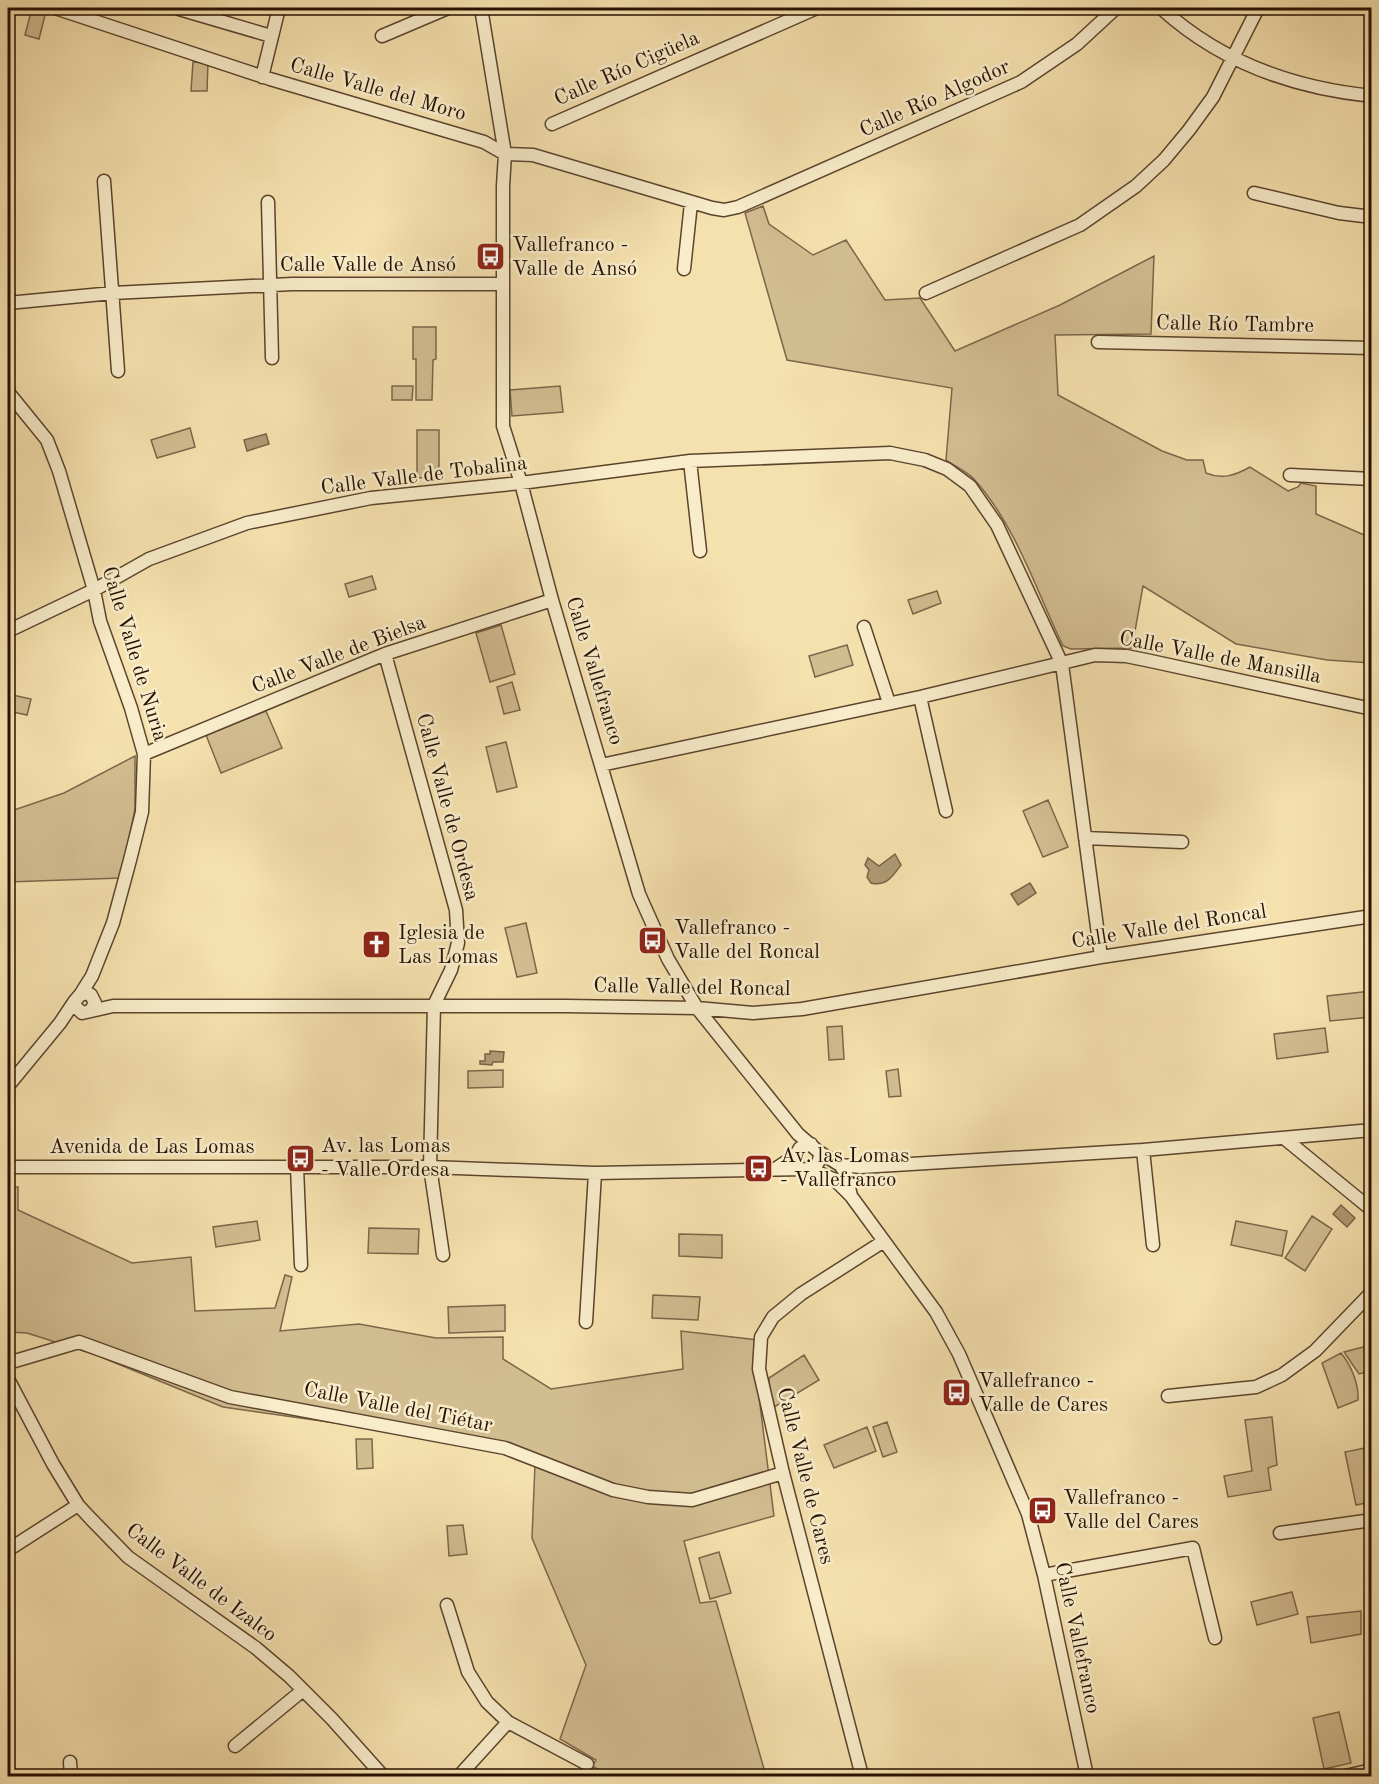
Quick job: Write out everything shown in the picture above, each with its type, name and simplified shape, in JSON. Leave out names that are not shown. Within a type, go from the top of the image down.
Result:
[{"type":"street","name":"Calle Valle del Moro","points":[[55,8],[262,76],[484,141],[505,154],[533,155],[691,203],[724,210],[754,200]]},
{"type":"street","points":[[262,76],[279,8]]},
{"type":"street","points":[[382,36],[448,8]]},
{"type":"street","name":"Calle Vallefranco","points":[[481,8],[505,154],[503,426],[639,894],[668,959],[697,1008],[798,1134],[840,1173],[851,1196],[936,1312],[959,1354],[1028,1514],[1044,1575],[1087,1776]]},
{"type":"street","name":"Calle Río Cigüela","points":[[552,124],[817,8]]},
{"type":"street","name":"Calle Río Algodor","points":[[754,200],[1021,82],[1077,44],[1116,8]]},
{"type":"street","points":[[1161,8],[1210,46],[1277,78],[1336,92],[1371,96]]},
{"type":"street","points":[[926,293],[1080,225],[1136,186],[1164,160],[1213,97],[1258,8]]},
{"type":"street","points":[[179,9],[271,36]]},
{"type":"street","points":[[104,181],[118,371]]},
{"type":"street","points":[[1254,193],[1339,213],[1371,217]]},
{"type":"street","name":"Calle Valle de Ansó","points":[[268,202],[272,358]]},
{"type":"street","points":[[684,269],[691,203]]},
{"type":"street","name":"Calle Valle de Ansó","points":[[8,303],[113,293],[270,285],[503,284]]},
{"type":"street","name":"Calle Río Tambre","points":[[1098,342],[1371,348]]},
{"type":"street","name":"Calle Valle de Nuria","points":[[8,392],[47,440],[59,471],[94,590],[100,621],[131,708],[144,754],[142,812],[113,923],[92,976],[86,1002]]},
{"type":"street","name":"Calle Valle de Tobalina","points":[[8,631],[94,590],[149,559],[246,523],[371,498],[521,483],[690,460],[890,453],[925,460],[947,470],[970,486],[997,525],[1062,664],[1101,957]]},
{"type":"street","points":[[690,460],[700,551]]},
{"type":"street","points":[[1290,475],[1371,479]]},
{"type":"street","name":"Calle Valle de Bielsa","points":[[144,754],[386,654],[552,600]]},
{"type":"street","points":[[864,627],[889,703]]},
{"type":"street","name":"Calle Valle de Ordesa","points":[[386,654],[456,910],[458,943],[451,970],[434,1005],[430,1167],[442,1255]]},
{"type":"street","name":"Calle Valle de Mansilla","points":[[601,765],[921,697],[1095,655],[1126,656],[1371,709]]},
{"type":"street","points":[[921,697],[946,811]]},
{"type":"street","points":[[1085,838],[1182,842]]},
{"type":"street","name":"Calle Valle del Roncal","points":[[86,1002],[113,1006],[434,1005],[697,1008],[753,1013],[802,1010],[1101,957],[1371,916]]},
{"type":"street","points":[[8,1086],[60,1023],[86,1002]]},
{"type":"street","points":[[840,1173],[861,1167],[1143,1150],[1371,1130]]},
{"type":"street","points":[[1284,1138],[1371,1210]]},
{"type":"street","points":[[774,1169],[795,1156],[800,1148],[815,1148],[819,1162],[809,1169],[798,1165],[795,1156]]},
{"type":"street","points":[[1143,1150],[1153,1245]]},
{"type":"street","name":"Avenida de Las Lomas","points":[[10,1167],[430,1167],[595,1173],[809,1169]]},
{"type":"street","points":[[297,1167],[301,1264]]},
{"type":"street","name":"Calle Vallefranco","points":[[809,1169],[840,1173]]},
{"type":"street","points":[[586,1322],[595,1173]]},
{"type":"street","name":"Calle Valle de Cares","points":[[862,1776],[783,1473],[759,1369],[761,1337],[773,1317],[801,1294],[884,1241]]},
{"type":"street","points":[[1168,1396],[1256,1387],[1282,1375],[1315,1351],[1371,1292]]},
{"type":"street","name":"Calle Valle del Tiétar","points":[[8,1363],[80,1342],[230,1397],[505,1448],[613,1490],[648,1497],[692,1500],[783,1473]]},
{"type":"street","name":"Calle Valle de Izalco","points":[[8,1381],[78,1505],[128,1557],[256,1648],[332,1719],[383,1776]]},
{"type":"street","points":[[8,1550],[78,1505]]},
{"type":"street","points":[[1280,1533],[1371,1520]]},
{"type":"street","points":[[1044,1575],[1193,1548],[1215,1638]]},
{"type":"street","points":[[447,1605],[468,1672],[487,1702],[508,1722],[587,1764]]},
{"type":"street","points":[[235,1746],[303,1690]]},
{"type":"street","points":[[459,1776],[508,1722]]},
{"type":"street","points":[[70,1762],[71,1776]]},
{"type":"street","points":[[1345,1776],[1371,1770]]},
{"type":"shaded area","points":[[32,8],[46,11],[39,39],[25,35]]},
{"type":"shaded area","points":[[193,62],[208,63],[207,91],[191,91]]},
{"type":"shaded area","points":[[763,206],[769,224],[813,255],[846,240],[885,300],[920,298],[955,351],[1060,305],[1154,256],[1151,334],[1055,335],[1058,395],[1162,451],[1187,460],[1203,460],[1206,473],[1229,476],[1250,467],[1288,491],[1298,487],[1301,483],[1316,486],[1316,514],[1371,538],[1371,663],[1327,660],[1236,644],[1143,586],[1132,648],[1071,649],[1063,646],[1024,559],[1001,516],[973,478],[946,460],[952,388],[787,360],[745,213]]},
{"type":"shaded area","points":[[413,327],[436,327],[432,400],[416,400]]},
{"type":"shaded area","points":[[392,386],[413,386],[412,400],[392,400]]},
{"type":"shaded area","points":[[560,386],[563,412],[512,416],[510,390]]},
{"type":"shaded area","points":[[190,428],[195,447],[157,458],[151,440]]},
{"type":"shaded area","points":[[417,430],[439,430],[439,477],[417,478]]},
{"type":"shaded area","points":[[266,434],[269,444],[247,451],[244,440]]},
{"type":"shaded area","points":[[372,576],[376,589],[349,597],[345,584]]},
{"type":"shaded area","points":[[937,591],[941,603],[913,614],[908,600]]},
{"type":"shaded area","points":[[501,625],[515,674],[490,682],[476,633]]},
{"type":"shaded area","points":[[847,645],[853,665],[815,677],[809,656]]},
{"type":"shaded area","points":[[512,682],[520,710],[504,714],[497,687]]},
{"type":"shaded area","points":[[8,694],[31,699],[27,715],[8,711]]},
{"type":"shaded area","points":[[266,711],[282,748],[221,773],[206,735]]},
{"type":"shaded area","points":[[506,742],[517,787],[497,792],[486,747]]},
{"type":"shaded area","points":[[135,756],[135,809],[121,878],[8,882],[8,812],[64,793]]},
{"type":"shaded area","points":[[1048,800],[1068,847],[1043,857],[1023,811]]},
{"type":"shaded area","points":[[895,854],[901,865],[895,873],[885,882],[871,883],[867,877],[869,870],[865,865],[868,858],[879,866]]},
{"type":"shaded area","points":[[1030,883],[1036,893],[1018,905],[1011,894]]},
{"type":"shaded area","points":[[526,923],[537,973],[517,977],[505,928]]},
{"type":"shaded area","points":[[1371,991],[1371,1017],[1330,1021],[1327,996]]},
{"type":"shaded area","points":[[842,1026],[844,1059],[829,1060],[827,1027]]},
{"type":"shaded area","points":[[1325,1028],[1328,1052],[1277,1059],[1274,1034]]},
{"type":"shaded area","points":[[490,1051],[504,1052],[503,1062],[493,1062],[492,1065],[480,1064],[480,1061],[485,1061],[485,1054],[490,1054]]},
{"type":"shaded area","points":[[898,1069],[901,1096],[889,1097],[886,1071]]},
{"type":"shaded area","points":[[503,1070],[503,1087],[468,1088],[468,1071]]},
{"type":"shaded area","points":[[8,1187],[18,1187],[18,1210],[132,1263],[191,1257],[195,1311],[275,1308],[285,1275],[292,1277],[280,1331],[359,1324],[436,1338],[503,1337],[503,1359],[551,1389],[683,1369],[681,1331],[758,1340],[756,1373],[774,1516],[684,1541],[700,1603],[716,1601],[766,1776],[610,1776],[592,1766],[596,1760],[560,1739],[586,1665],[532,1538],[535,1464],[497,1451],[435,1437],[223,1407],[96,1355],[27,1333],[8,1332]]},
{"type":"shaded area","points":[[1341,1205],[1355,1218],[1347,1227],[1333,1214]]},
{"type":"shaded area","points":[[1312,1216],[1332,1229],[1305,1271],[1285,1258]]},
{"type":"shaded area","points":[[257,1221],[260,1240],[216,1247],[213,1227]]},
{"type":"shaded area","points":[[1236,1221],[1287,1231],[1282,1256],[1231,1245]]},
{"type":"shaded area","points":[[369,1228],[419,1229],[418,1254],[368,1253]]},
{"type":"shaded area","points":[[679,1234],[722,1235],[722,1258],[679,1256]]},
{"type":"shaded area","points":[[653,1295],[700,1297],[698,1320],[652,1318]]},
{"type":"shaded area","points":[[505,1305],[505,1331],[449,1333],[448,1307]]},
{"type":"shaded area","points":[[1371,1345],[1371,1371],[1359,1374],[1344,1352]]},
{"type":"shaded area","points":[[1341,1353],[1354,1375],[1358,1400],[1338,1408],[1322,1363]]},
{"type":"shaded area","points":[[804,1355],[819,1380],[771,1409],[769,1378]]},
{"type":"shaded area","points":[[1272,1417],[1277,1465],[1268,1468],[1271,1490],[1228,1497],[1224,1476],[1252,1471],[1245,1420]]},
{"type":"shaded area","points":[[887,1422],[897,1452],[883,1457],[873,1427]]},
{"type":"shaded area","points":[[867,1427],[876,1451],[834,1468],[824,1445]]},
{"type":"shaded area","points":[[356,1439],[372,1439],[373,1468],[357,1469]]},
{"type":"shaded area","points":[[1370,1447],[1371,1502],[1356,1505],[1345,1452]]},
{"type":"shaded area","points":[[463,1525],[467,1554],[449,1556],[447,1526]]},
{"type":"shaded area","points":[[719,1552],[731,1593],[710,1599],[699,1558]]},
{"type":"shaded area","points":[[1292,1592],[1298,1614],[1257,1625],[1251,1602]]},
{"type":"shaded area","points":[[1361,1611],[1361,1634],[1311,1643],[1307,1617]]},
{"type":"shaded area","points":[[1339,1712],[1351,1763],[1324,1769],[1313,1718]]},
{"type":"place","name":"Vallefranco - Valle de Ansó","points":[[491,257]]},
{"type":"place","name":"Vallefranco - Valle del Roncal","points":[[653,940]]},
{"type":"place","name":"Iglesia de Las Lomas","points":[[377,945]]},
{"type":"place","name":"Av. las Lomas - Valle Ordesa","points":[[300,1158]]},
{"type":"place","name":"Av. las Lomas - Vallefranco","points":[[759,1168]]},
{"type":"place","name":"Vallefranco - Valle de Cares","points":[[957,1393]]},
{"type":"place","name":"Vallefranco - Valle del Cares","points":[[1042,1510]]}]
